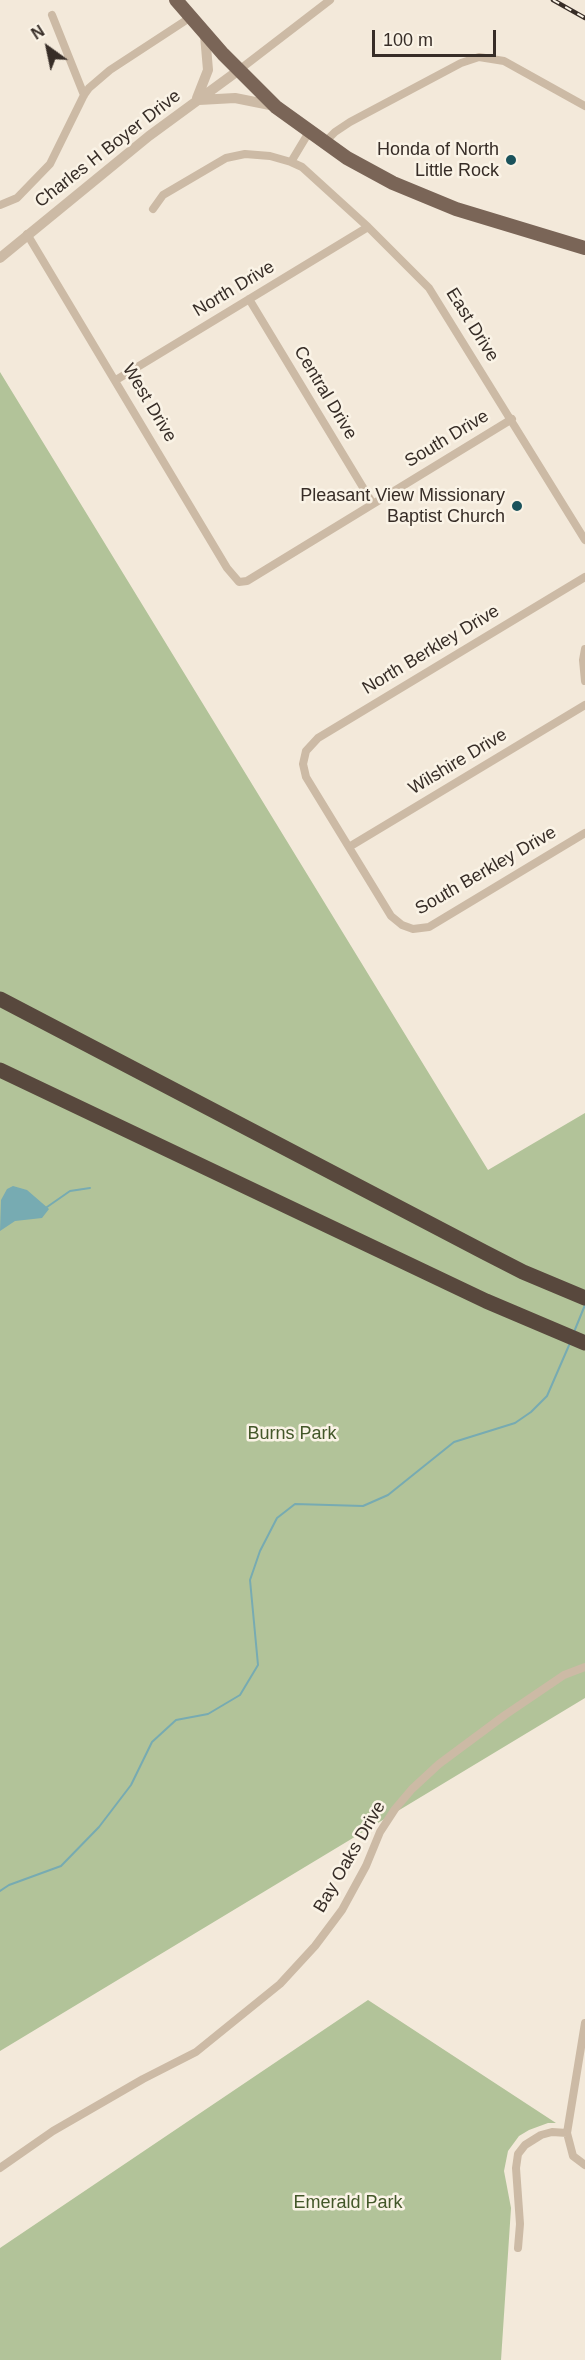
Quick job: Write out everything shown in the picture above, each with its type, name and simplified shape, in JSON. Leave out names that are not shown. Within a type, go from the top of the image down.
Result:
[{"type":"highway","points":[[0,999],[431,1225],[561,1289],[585,1298]]},
{"type":"highway","points":[[0,1070],[545,1328],[585,1343]]},
{"type":"main road","points":[[176,0],[205,35],[276,107],[324,143],[369,171],[428,198],[485,219],[585,248]]},
{"type":"street","points":[[239,70],[330,0]]},
{"type":"street","points":[[52,15],[84,94]]},
{"type":"street","points":[[0,206],[12,201],[23,192],[50,164],[84,94],[110,70],[190,17]]},
{"type":"street","points":[[205,35],[208,70],[195,100],[235,98],[276,107]]},
{"type":"street","points":[[324,143],[350,122],[461,63],[478,57],[504,61],[585,106]]},
{"type":"street","name":"Charles H Boyer Drive","points":[[0,258],[195,100],[239,70]]},
{"type":"street","points":[[153,209],[163,195],[226,158],[253,154],[291,162],[309,132]]},
{"type":"street","name":"East Drive","points":[[291,162],[311,174],[429,288],[585,540]]},
{"type":"street","name":"North Drive","points":[[116,380],[368,227]]},
{"type":"street","name":"West Drive","points":[[27,234],[228,568],[239,582],[247,581]]},
{"type":"street","name":"Central Drive","points":[[249,300],[373,504]]},
{"type":"street","name":"South Drive","points":[[247,581],[512,419]]},
{"type":"street","name":"North Berkley Drive","points":[[349,847],[306,777],[304,761],[306,751],[318,738],[585,577]]},
{"type":"street","points":[[585,649],[585,681]]},
{"type":"street","name":"Wilshire Drive","points":[[349,847],[585,705]]},
{"type":"street","name":"South Berkley Drive","points":[[349,847],[391,916],[402,925],[416,930],[429,927],[585,833]]},
{"type":"street","name":"Bay Oaks Drive","points":[[0,2168],[53,2131],[143,2079],[196,2052],[280,1984],[315,1946],[342,1910],[366,1866],[380,1832],[395,1809],[412,1790],[439,1764],[505,1715],[564,1675],[585,1667]]},
{"type":"street","points":[[585,2023],[567,2133],[573,2156],[585,2165]]},
{"type":"street","points":[[518,2248],[520,2224],[516,2168],[518,2154],[525,2145],[541,2135],[552,2132],[567,2133]]},
{"type":"green space","name":"Burns Park","points":[[0,372],[488,1170],[585,1113],[585,1698],[0,2051]]},
{"type":"green space","name":"Emerald Park","points":[[368,2000],[556,2123],[548,2123],[529,2130],[519,2136],[508,2151],[504,2171],[511,2208],[501,2360],[0,2360],[0,2248]]},
{"type":"water","points":[[13,1186],[27,1190],[49,1209],[42,1218],[15,1221],[0,1231],[1,1200],[7,1189]]},
{"type":"waterway","points":[[47,1207],[70,1191],[90,1188]]},
{"type":"waterway","points":[[574,1332],[585,1305]]},
{"type":"waterway","points":[[0,1891],[9,1885],[61,1866],[99,1827],[131,1785],[152,1742],[176,1720],[208,1714],[240,1695],[258,1665],[250,1580],[260,1551],[277,1518],[295,1504],[363,1506],[388,1495],[454,1442],[515,1423],[531,1412],[547,1396],[570,1343]]},
{"type":"railway","points":[[553,0],[585,18]]},
{"type":"place","name":"Honda of North Little Rock","points":[[511,160]]},
{"type":"place","name":"Pleasant View Missionary Baptist Church","points":[[517,506]]}]
